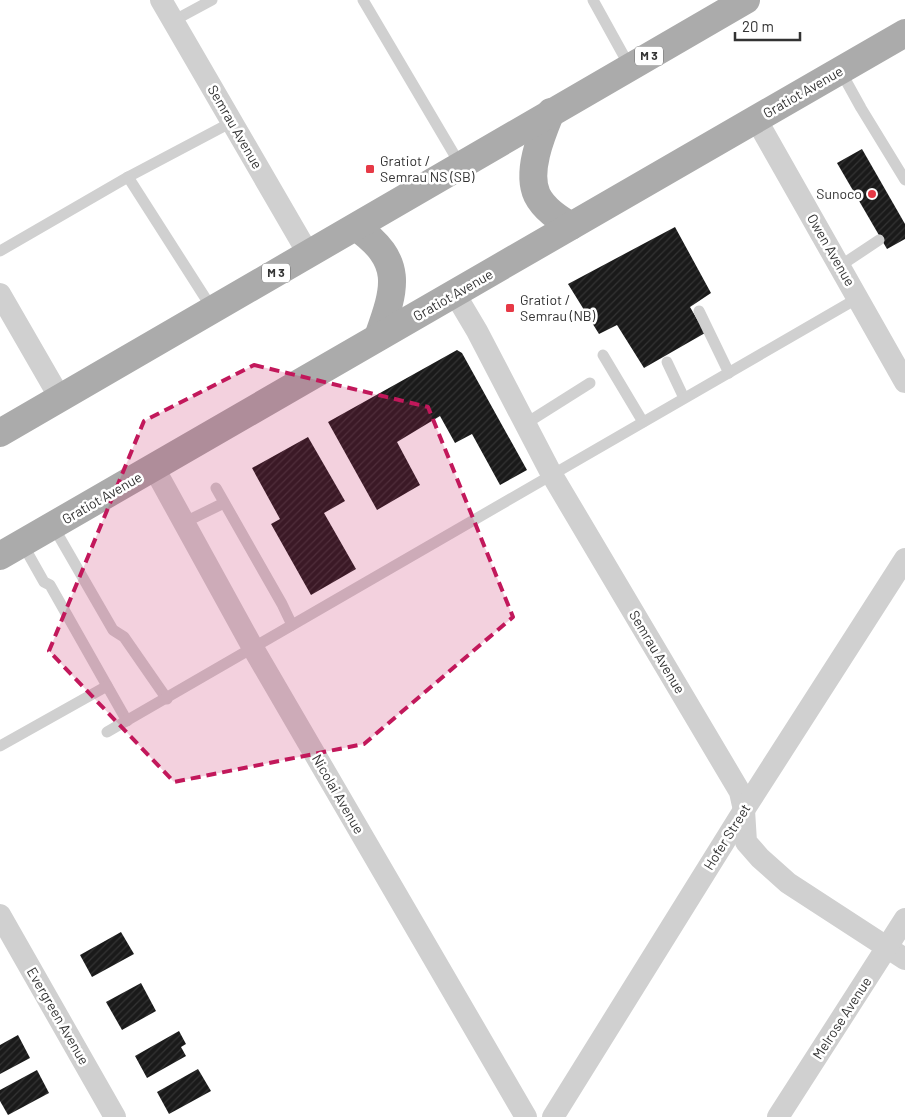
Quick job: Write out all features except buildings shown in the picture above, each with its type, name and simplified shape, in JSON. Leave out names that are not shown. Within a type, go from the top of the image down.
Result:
[{"type":"main road","name":"M 3","points":[[0,433],[746,0]]},
{"type":"main road","name":"Gratiot Avenue","points":[[11,550],[905,33]]},
{"type":"main road","points":[[551,112],[536,153],[534,183],[537,194],[546,206],[557,217],[571,226]]},
{"type":"main road","points":[[356,227],[378,245],[386,256],[391,268],[391,298],[378,337]]},
{"type":"street","name":"Semrau Avenue","points":[[161,0],[309,255]]},
{"type":"street","name":"Owen Avenue","points":[[756,119],[905,382]]},
{"type":"street","points":[[0,294],[60,398]]},
{"type":"street","name":"Semrau Avenue","points":[[455,294],[552,475],[740,792],[744,810],[746,842],[760,858],[788,883],[896,953]]},
{"type":"street","name":"Nicolai Avenue","points":[[154,468],[253,648],[526,1117]]},
{"type":"street","name":"Hofer Street","points":[[553,1117],[744,810],[905,559]]},
{"type":"street","name":"Evergreen Avenue","points":[[0,915],[116,1117]]},
{"type":"street","name":"Melrose Avenue","points":[[778,1117],[896,953],[905,919]]},
{"type":"lane","points":[[173,21],[212,0]]},
{"type":"lane","points":[[363,0],[461,166]]},
{"type":"lane","points":[[593,0],[630,67]]},
{"type":"lane","points":[[840,70],[905,180]]},
{"type":"lane","points":[[0,251],[128,177],[232,122]]},
{"type":"lane","points":[[128,177],[213,310]]},
{"type":"lane","points":[[840,266],[879,240]]},
{"type":"lane","points":[[107,732],[858,298]]},
{"type":"lane","points":[[699,311],[729,372]]},
{"type":"lane","points":[[603,355],[643,422]]},
{"type":"lane","points":[[667,362],[684,398]]},
{"type":"lane","points":[[526,424],[590,383]]},
{"type":"lane","points":[[216,488],[292,625]]},
{"type":"lane","points":[[185,522],[224,503]]},
{"type":"lane","points":[[53,526],[113,630],[124,637],[167,699]]},
{"type":"lane","points":[[11,550],[44,582],[50,585],[127,721]]},
{"type":"lane","points":[[0,746],[107,686]]},
{"type":"highlighted area","points":[[254,365],[428,407],[513,617],[364,744],[174,782],[49,651],[144,421]]},
{"type":"place","name":"Gratiot / Semrau NS (SB)","points":[[370,169]]},
{"type":"place","name":"Sunoco","points":[[872,194]]},
{"type":"place","name":"Gratiot / Semrau (NB)","points":[[510,308]]}]
